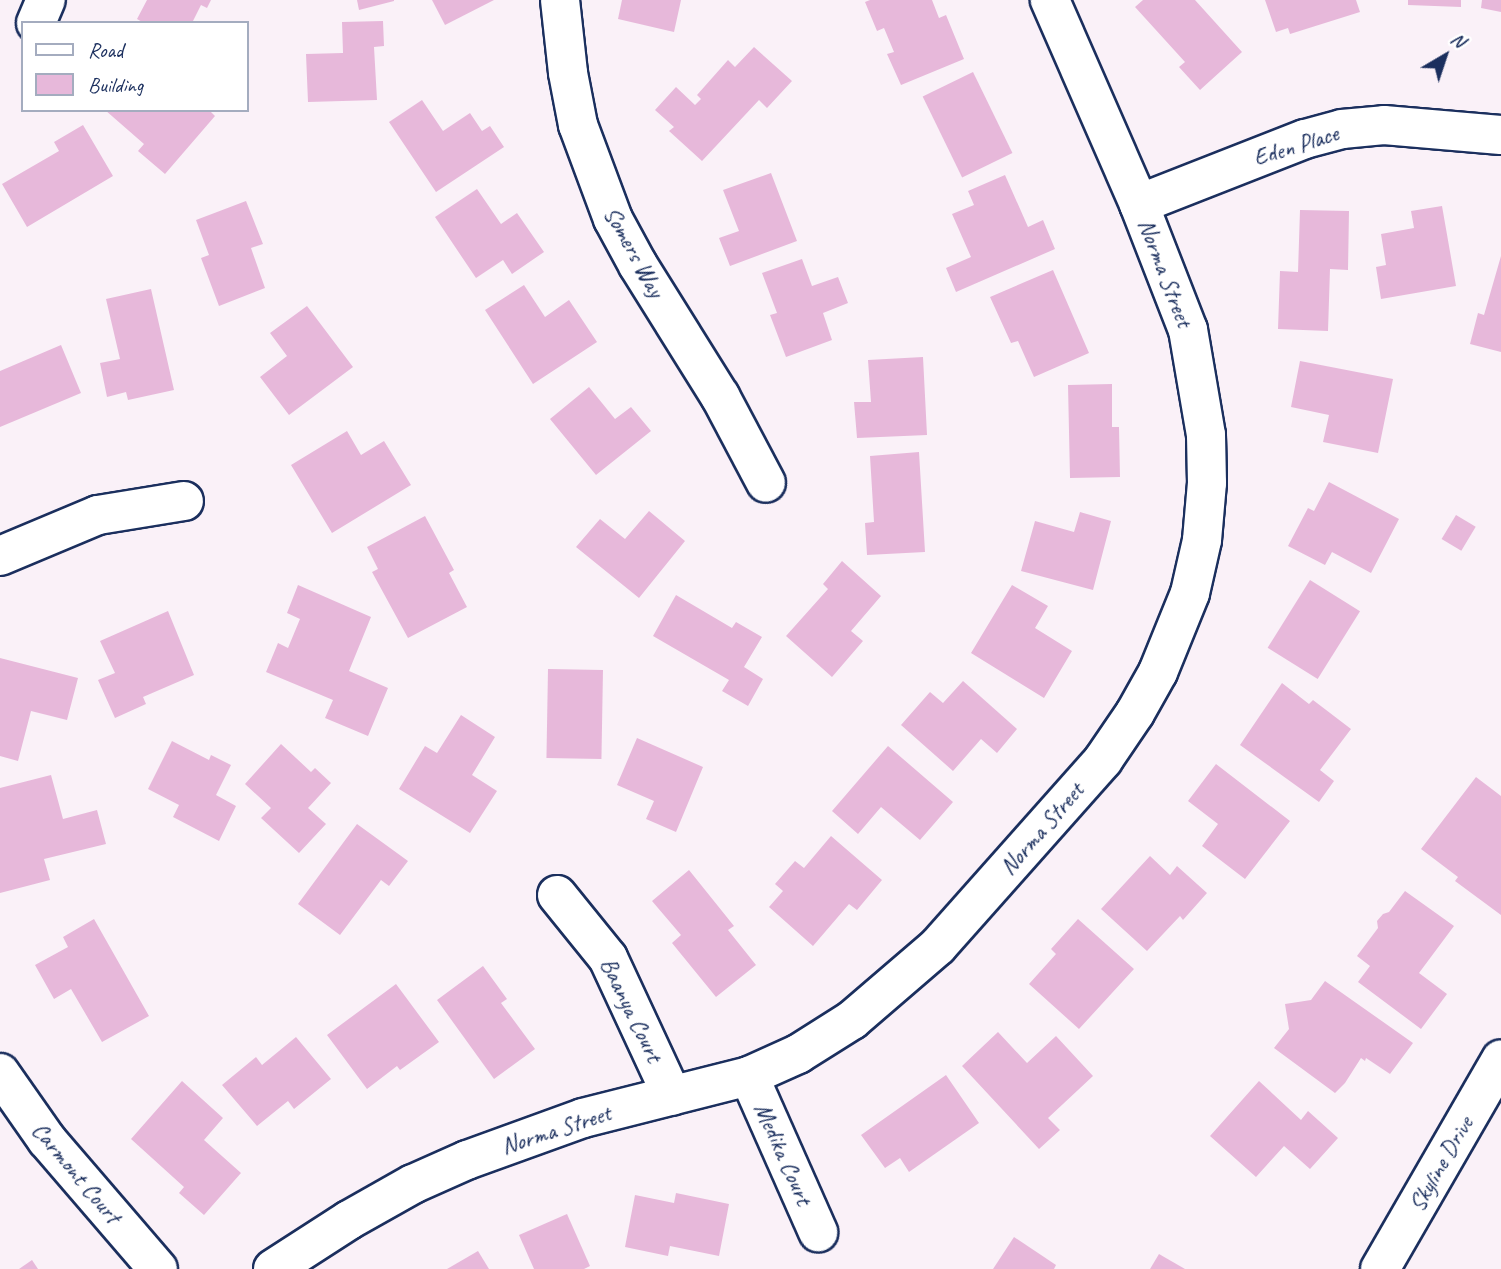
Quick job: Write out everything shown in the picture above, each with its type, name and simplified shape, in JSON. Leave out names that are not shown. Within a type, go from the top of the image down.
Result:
[{"type":"street","points":[[37,21],[46,0]]},
{"type":"street","name":"Somers Way","points":[[560,0],[568,73],[578,125],[613,219],[638,265],[720,396],[766,483]]},
{"type":"street","name":"Norma Street","points":[[273,1269],[349,1220],[413,1184],[467,1160],[583,1118],[749,1076],[798,1054],[852,1020],[938,946],[1103,760],[1135,713],[1158,672],[1190,593],[1202,540],[1207,483],[1206,435],[1188,330],[1139,204],[1050,0]]},
{"type":"street","name":"Eden Place","points":[[1139,204],[1305,138],[1342,129],[1384,125],[1501,135]]},
{"type":"street","points":[[0,556],[98,515],[184,501]]},
{"type":"street","name":"Baanya Court","points":[[557,895],[608,958],[672,1096]]},
{"type":"street","name":"Skyline Drive","points":[[1380,1269],[1501,1059]]},
{"type":"street","name":"Carmont Court","points":[[0,1073],[47,1140],[158,1269]]},
{"type":"street","name":"Medika Court","points":[[749,1076],[818,1231]]},
{"type":"building","points":[[147,0],[211,0],[207,8],[201,5],[193,21],[137,19]]},
{"type":"building","points":[[357,0],[394,0],[394,1],[359,10]]},
{"type":"building","points":[[432,0],[494,0],[445,25]]},
{"type":"building","points":[[622,0],[681,0],[674,32],[618,19]]},
{"type":"building","points":[[932,0],[939,18],[946,15],[964,59],[901,85],[887,54],[894,52],[884,28],[877,31],[865,2]]},
{"type":"building","points":[[1143,0],[1195,0],[1242,52],[1200,90],[1179,67],[1185,62],[1135,7]]},
{"type":"building","points":[[1265,0],[1356,0],[1360,12],[1290,34],[1288,28],[1276,32]]},
{"type":"building","points":[[1408,0],[1461,0],[1461,7],[1408,5]]},
{"type":"building","points":[[1482,0],[1501,0],[1501,12],[1481,8]]},
{"type":"building","points":[[383,21],[384,46],[374,47],[377,100],[308,102],[306,54],[343,53],[342,22]]},
{"type":"building","points":[[754,47],[792,81],[767,108],[759,100],[702,161],[669,131],[674,127],[655,110],[676,87],[695,105],[701,99],[697,95],[728,60],[735,67]]},
{"type":"building","points":[[973,72],[1012,153],[962,177],[923,97]]},
{"type":"building","points":[[422,100],[443,131],[470,113],[482,131],[490,126],[504,147],[436,192],[389,122]]},
{"type":"building","points":[[107,112],[211,112],[215,116],[165,174],[138,151],[144,144]]},
{"type":"building","points":[[83,125],[113,176],[27,227],[2,184],[59,151],[54,142]]},
{"type":"building","points":[[771,173],[797,241],[730,266],[719,238],[739,231],[723,190]]},
{"type":"building","points":[[1005,175],[1028,227],[1043,220],[1055,249],[956,292],[946,268],[971,257],[952,214],[974,205],[968,191]]},
{"type":"building","points":[[477,189],[501,224],[517,213],[544,252],[512,274],[503,260],[476,278],[435,217]]},
{"type":"building","points":[[246,201],[263,244],[251,248],[265,288],[219,306],[201,258],[209,255],[196,220]]},
{"type":"building","points":[[1442,206],[1456,286],[1381,299],[1376,267],[1386,265],[1381,234],[1414,228],[1411,211]]},
{"type":"building","points":[[1300,210],[1349,211],[1348,270],[1330,269],[1328,331],[1278,329],[1280,271],[1298,272]]},
{"type":"building","points":[[1501,256],[1501,352],[1470,344],[1478,313],[1484,315]]},
{"type":"building","points":[[802,259],[812,286],[838,277],[848,303],[823,313],[832,340],[786,357],[770,315],[777,313],[762,273]]},
{"type":"building","points":[[1053,270],[1089,353],[1034,377],[1018,341],[1011,343],[990,297]]},
{"type":"building","points":[[524,285],[545,317],[569,300],[597,342],[533,384],[485,310]]},
{"type":"building","points":[[151,289],[174,390],[128,400],[126,392],[107,397],[100,363],[120,359],[106,299]]},
{"type":"building","points":[[307,306],[353,367],[289,415],[260,377],[287,356],[270,333]]},
{"type":"building","points":[[61,345],[81,393],[0,427],[0,371]]},
{"type":"building","points":[[923,357],[927,435],[857,438],[854,402],[871,402],[868,360]]},
{"type":"building","points":[[1300,361],[1393,379],[1378,453],[1323,442],[1329,415],[1291,407]]},
{"type":"building","points":[[1112,384],[1112,427],[1119,427],[1120,477],[1070,478],[1068,385]]},
{"type":"building","points":[[589,387],[615,419],[631,407],[651,431],[596,475],[550,419]]},
{"type":"building","points":[[347,431],[361,455],[384,441],[411,485],[332,533],[291,465]]},
{"type":"building","points":[[919,452],[925,552],[867,555],[865,523],[874,522],[870,456]]},
{"type":"building","points":[[1329,482],[1399,519],[1371,573],[1332,552],[1325,565],[1288,546],[1308,508],[1314,511]]},
{"type":"building","points":[[649,511],[685,541],[639,598],[576,547],[600,519],[625,539]]},
{"type":"building","points":[[1080,512],[1111,521],[1093,590],[1021,571],[1035,521],[1074,532]]},
{"type":"building","points":[[1456,515],[1476,527],[1461,551],[1442,539]]},
{"type":"building","points":[[425,516],[454,570],[449,573],[467,607],[408,638],[372,572],[378,569],[367,547]]},
{"type":"building","points":[[842,561],[881,596],[851,631],[863,641],[832,677],[786,636],[828,589],[823,584]]},
{"type":"building","points":[[1310,580],[1360,611],[1318,679],[1268,648]]},
{"type":"building","points":[[298,585],[371,617],[349,671],[388,688],[368,736],[325,718],[333,700],[266,672],[278,643],[288,648],[300,619],[287,613]]},
{"type":"building","points":[[1012,585],[1048,606],[1035,628],[1072,651],[1044,698],[971,653]]},
{"type":"building","points":[[676,595],[732,628],[736,622],[762,637],[744,667],[763,679],[748,706],[722,691],[729,680],[653,636]]},
{"type":"building","points":[[168,611],[194,675],[143,697],[146,704],[115,718],[98,680],[115,673],[100,641]]},
{"type":"building","points":[[0,658],[78,678],[67,720],[31,711],[18,761],[0,756]]},
{"type":"building","points":[[548,669],[603,670],[601,759],[546,758]]},
{"type":"building","points":[[963,681],[1017,729],[997,753],[981,739],[953,771],[901,725],[930,692],[943,703]]},
{"type":"building","points":[[1282,683],[1309,704],[1313,700],[1351,729],[1320,770],[1334,781],[1319,802],[1240,745]]},
{"type":"building","points":[[461,715],[495,737],[472,775],[497,791],[470,833],[399,789],[425,746],[437,753]]},
{"type":"building","points":[[637,738],[703,767],[676,832],[646,819],[654,801],[617,785]]},
{"type":"building","points":[[172,741],[209,760],[211,755],[231,765],[216,795],[236,806],[219,841],[173,817],[179,805],[148,789]]},
{"type":"building","points":[[281,744],[311,772],[315,768],[331,783],[308,808],[326,824],[299,853],[261,818],[271,808],[245,784]]},
{"type":"building","points":[[888,746],[953,802],[920,840],[881,807],[858,834],[832,811]]},
{"type":"building","points":[[1216,764],[1290,821],[1245,879],[1202,846],[1218,824],[1188,801]]},
{"type":"building","points":[[51,775],[63,819],[97,810],[106,844],[44,859],[50,880],[0,893],[0,788]]},
{"type":"building","points":[[1476,777],[1501,796],[1501,915],[1455,881],[1458,877],[1421,849]]},
{"type":"building","points":[[357,824],[408,861],[389,886],[381,880],[340,935],[298,904]]},
{"type":"building","points":[[831,836],[882,880],[857,910],[849,904],[813,946],[769,907],[783,891],[775,884],[795,861],[804,868]]},
{"type":"building","points":[[1150,856],[1170,875],[1177,866],[1207,893],[1183,920],[1180,916],[1147,951],[1101,909]]},
{"type":"building","points":[[689,870],[734,926],[728,930],[756,965],[716,997],[672,943],[681,935],[652,901]]},
{"type":"building","points":[[1405,891],[1454,926],[1419,973],[1447,994],[1421,1029],[1358,982],[1370,966],[1357,956],[1378,928],[1377,921],[1389,912]]},
{"type":"building","points":[[94,919],[149,1016],[102,1042],[71,989],[54,999],[35,965],[68,947],[63,937]]},
{"type":"building","points":[[1078,919],[1134,969],[1079,1029],[1029,984],[1056,954],[1051,949]]},
{"type":"building","points":[[483,966],[507,999],[501,1003],[535,1049],[494,1079],[437,1000]]},
{"type":"building","points":[[1325,981],[1413,1043],[1390,1074],[1366,1058],[1365,1061],[1361,1058],[1335,1093],[1274,1048],[1289,1029],[1285,1004],[1311,1000]]},
{"type":"building","points":[[396,984],[439,1042],[400,1070],[397,1066],[367,1089],[327,1035]]},
{"type":"building","points":[[998,1032],[1027,1063],[1056,1036],[1093,1076],[1048,1118],[1060,1130],[1039,1149],[962,1066]]},
{"type":"building","points":[[296,1037],[331,1079],[294,1109],[288,1101],[257,1126],[222,1085],[256,1057],[262,1065]]},
{"type":"building","points":[[946,1075],[979,1123],[909,1172],[900,1158],[885,1168],[861,1135]]},
{"type":"building","points":[[182,1081],[223,1118],[204,1140],[241,1173],[204,1215],[179,1193],[184,1187],[131,1139]]},
{"type":"building","points":[[1259,1081],[1301,1120],[1308,1111],[1338,1138],[1310,1169],[1284,1146],[1256,1177],[1210,1136]]},
{"type":"building","points":[[676,1193],[729,1204],[719,1256],[670,1246],[668,1256],[625,1247],[635,1195],[674,1203]]},
{"type":"building","points":[[567,1214],[590,1266],[584,1269],[534,1269],[519,1235]]},
{"type":"building","points":[[1014,1237],[1056,1265],[1054,1269],[993,1269]]},
{"type":"building","points":[[478,1251],[489,1269],[447,1269]]},
{"type":"building","points":[[1159,1254],[1185,1269],[1150,1269]]},
{"type":"building","points":[[32,1260],[38,1269],[19,1269]]}]
